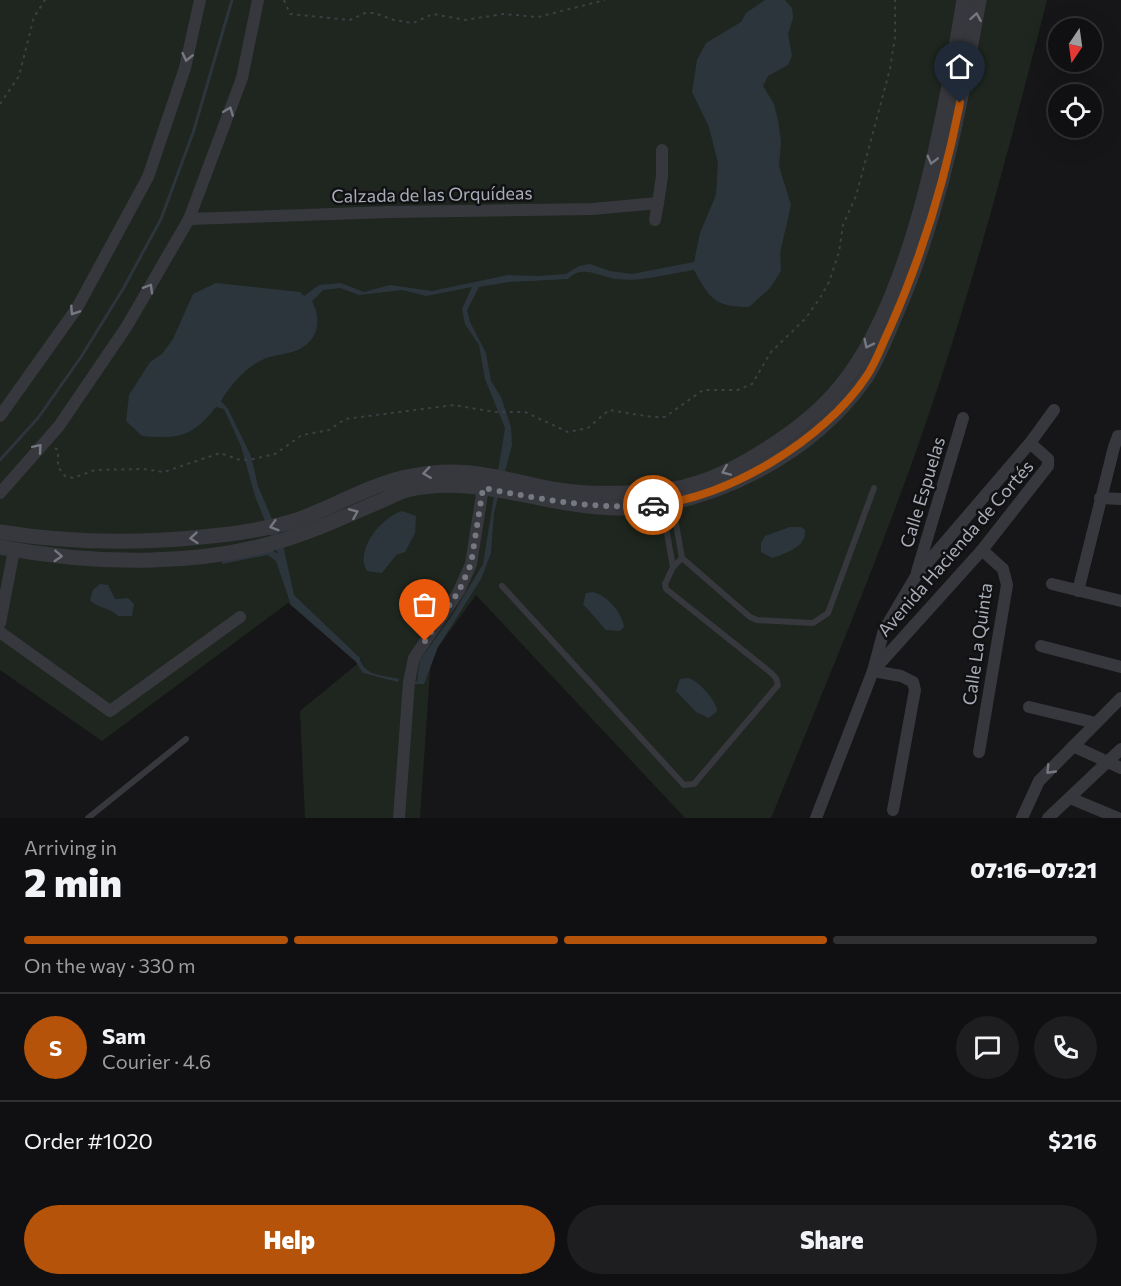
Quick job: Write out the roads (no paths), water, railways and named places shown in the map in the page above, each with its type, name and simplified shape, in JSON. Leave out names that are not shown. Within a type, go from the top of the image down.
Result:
[{"type":"street","points":[[0,416],[13,401],[77,308],[148,177],[185,68],[200,0]]},
{"type":"street","points":[[0,493],[59,426],[127,326],[189,219],[242,78],[258,0]]},
{"type":"street","points":[[930,198],[964,0]]},
{"type":"street","points":[[0,623],[7,548],[45,555],[179,558],[256,548],[298,528],[410,489],[476,480],[516,487],[666,497],[745,463],[781,440],[839,390],[860,360],[888,302],[956,126],[979,0]]},
{"type":"street","points":[[655,220],[662,176],[662,150]]},
{"type":"street","name":"Calzada de las Orquídeas","points":[[189,219],[389,212],[592,209],[658,203]]},
{"type":"street","points":[[1030,443],[1054,410]]},
{"type":"street","name":"Calle Espuelas","points":[[916,576],[963,418]]},
{"type":"street","points":[[1078,591],[1100,498],[1118,436],[1121,436]]},
{"type":"street","name":"Avenida Hacienda de Cortés","points":[[816,818],[873,671],[884,630],[916,576],[1030,443],[1048,459],[1048,466],[982,550],[873,671]]},
{"type":"street","points":[[399,818],[409,682],[414,658],[459,591],[471,564],[476,480]]},
{"type":"street","points":[[1100,498],[1121,499]]},
{"type":"street","points":[[0,532],[46,540],[145,542],[298,528]]},
{"type":"street","points":[[145,542],[145,559]]},
{"type":"street","name":"Calle La Quinta","points":[[979,753],[1007,585],[1003,569],[982,550]]},
{"type":"street","points":[[1052,584],[1121,601]]},
{"type":"street","points":[[0,632],[110,711],[240,617]]},
{"type":"street","points":[[1041,646],[1121,667]]},
{"type":"street","points":[[873,671],[901,676],[913,682],[915,690],[893,810]]},
{"type":"street","points":[[1025,816],[1040,781],[1121,698]]},
{"type":"street","points":[[1029,707],[1096,723]]},
{"type":"street","points":[[1073,746],[1121,768]]},
{"type":"street","points":[[1048,818],[1121,749]]},
{"type":"street","points":[[1070,798],[1118,818]]},
{"type":"lane","points":[[666,497],[682,558],[750,617],[757,620],[813,623],[828,613],[874,488]]},
{"type":"lane","points":[[666,497],[673,567]]},
{"type":"lane","points":[[502,586],[684,785],[694,784],[778,685],[776,678],[770,672],[666,589],[665,584],[673,567],[682,558]]},
{"type":"lane","points":[[88,818],[186,739]]},
{"type":"waterway","points":[[0,460],[38,418],[81,357],[123,289],[161,219],[193,133],[232,0]]}]
